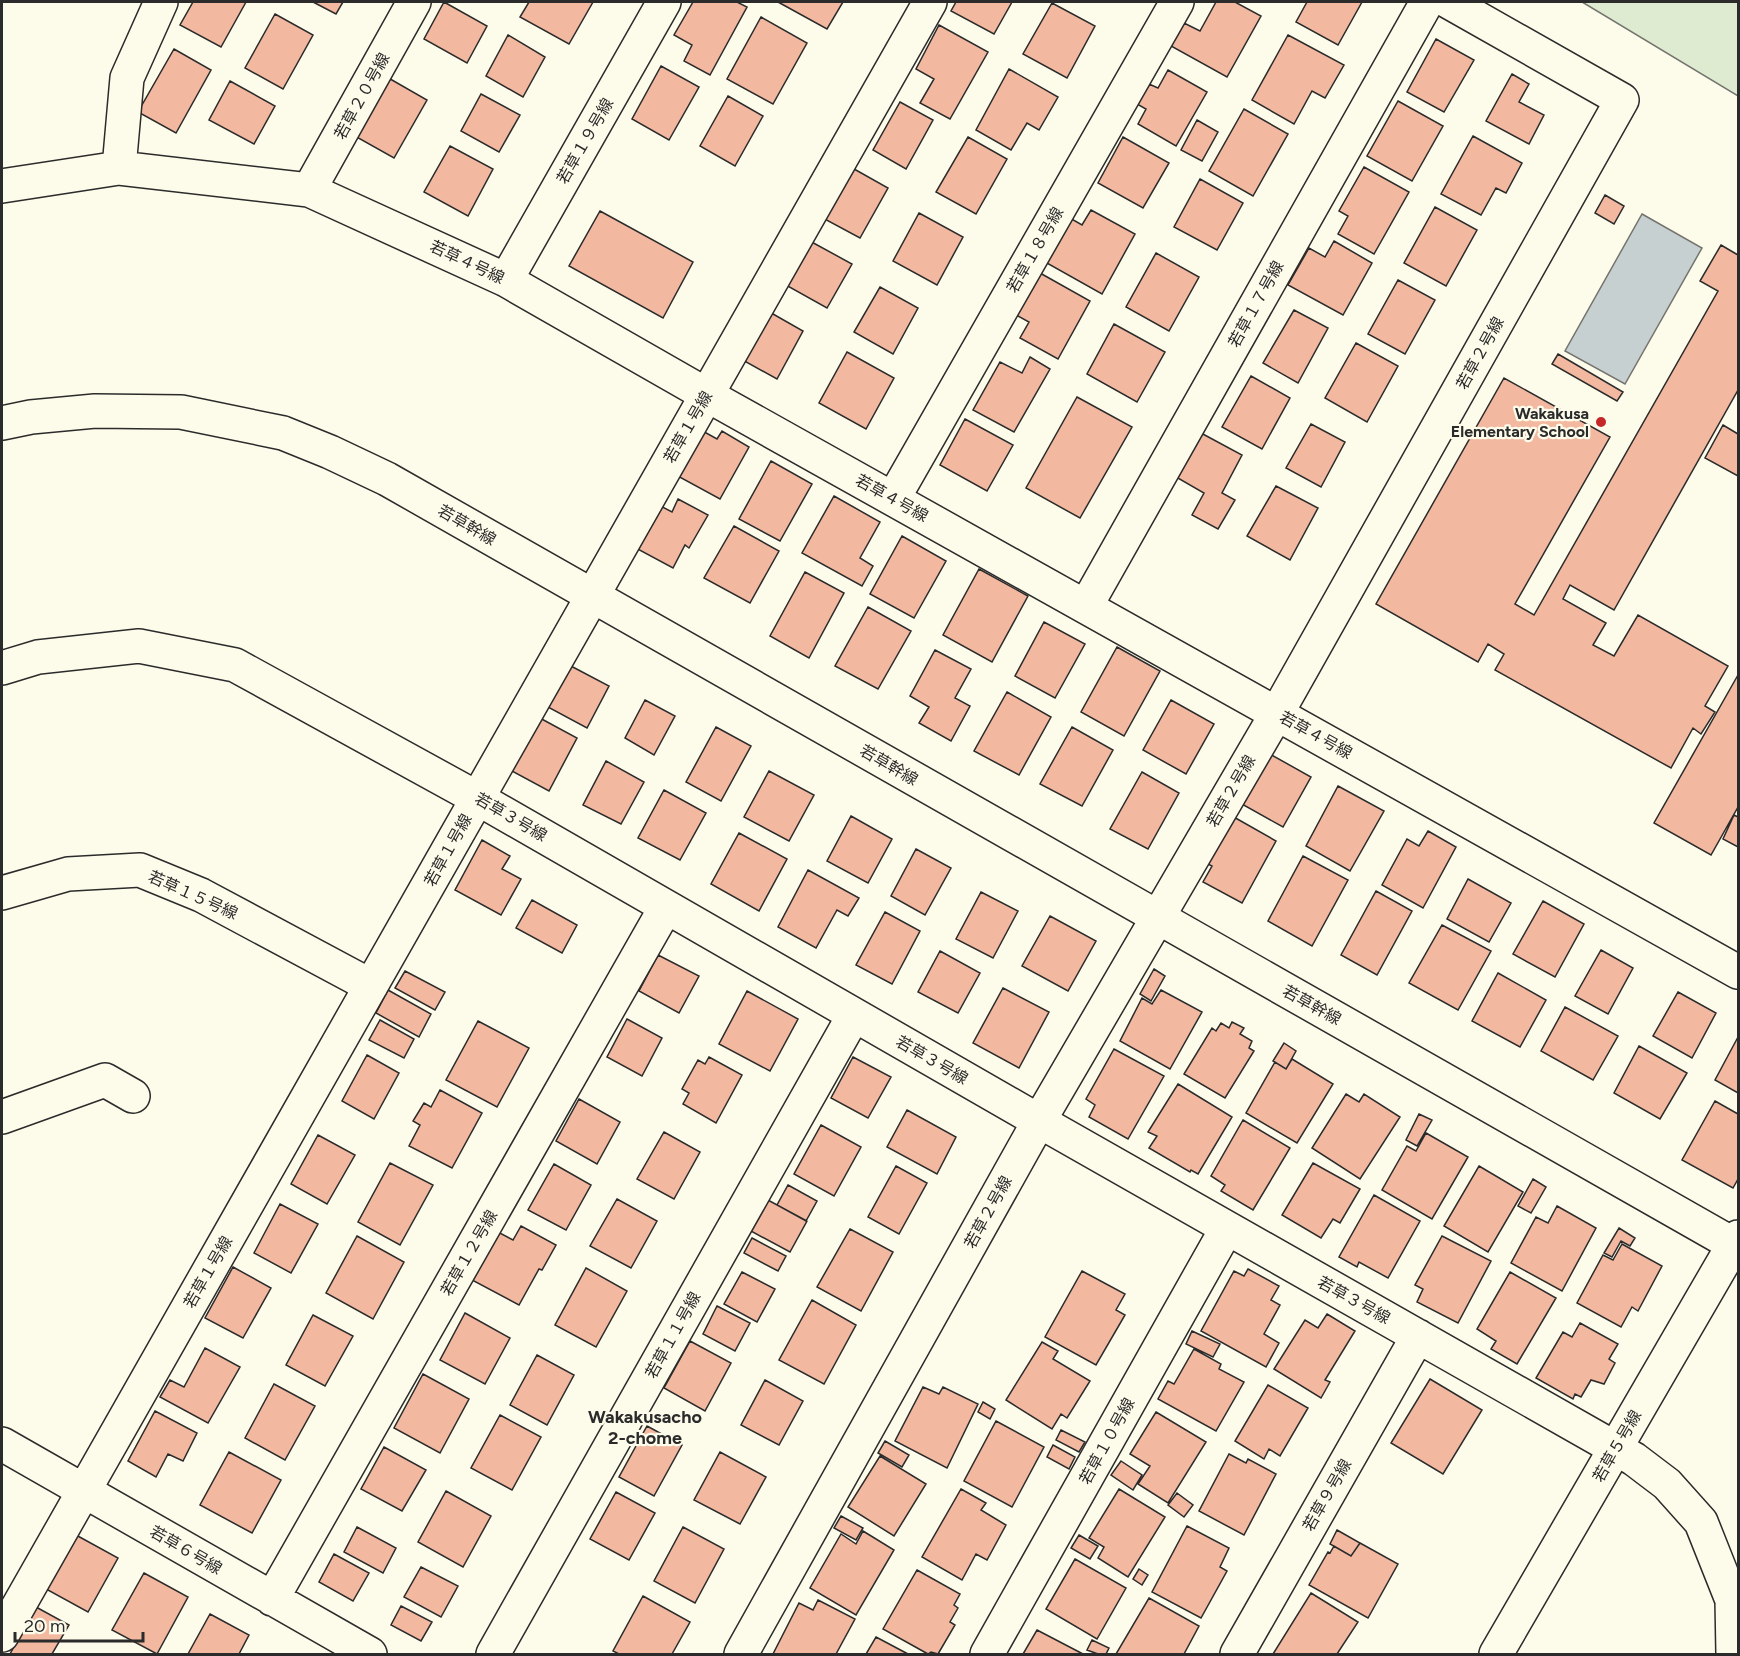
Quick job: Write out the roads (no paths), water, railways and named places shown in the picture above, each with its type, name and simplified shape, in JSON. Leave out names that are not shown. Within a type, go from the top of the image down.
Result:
[{"type":"street","points":[[119,168],[127,78],[161,2]]},
{"type":"street","name":"若草２０号線","points":[[309,190],[414,2]]},
{"type":"street","name":"若草１９号線","points":[[506,279],[664,2]]},
{"type":"street","name":"若草１号線","points":[[2,1635],[930,2]]},
{"type":"street","name":"若草１８号線","points":[[893,499],[1177,2]]},
{"type":"street","name":"若草１７号線","points":[[1086,606],[1427,2]]},
{"type":"street","name":"若草２号線","points":[[741,1654],[1039,1121],[1277,712],[1622,100],[1449,2]]},
{"type":"street","name":"若草４号線","points":[[2,186],[119,168],[309,190],[506,279],[707,395],[1738,972]]},
{"type":"street","name":"若草幹線","points":[[2,423],[31,417],[95,411],[181,412],[283,433],[330,452],[387,479],[1737,1243]]},
{"type":"street","name":"若草３号線","points":[[2,668],[38,657],[139,646],[235,665],[477,798],[1039,1121],[1616,1448],[1667,1484],[1701,1522],[1732,1600],[1733,1654]]},
{"type":"street","name":"若草１５号線","points":[[2,893],[68,874],[140,870],[201,895],[371,986]]},
{"type":"street","name":"若草１２号線","points":[[272,1599],[666,907]]},
{"type":"street","name":"若草１１号線","points":[[492,1654],[854,1015]]},
{"type":"street","points":[[2,1117],[105,1080],[133,1096]]},
{"type":"street","name":"若草１０号線","points":[[987,1654],[1227,1228]]},
{"type":"street","name":"若草５号線","points":[[1496,1654],[1737,1243]]},
{"type":"street","name":"若草９号線","points":[[1237,1654],[1418,1336]]},
{"type":"street","name":"若草６号線","points":[[2,1444],[370,1654]]},
{"type":"place","name":"Wakakusa Elementary School","points":[[1601,422]]},
{"type":"district","name":"Wakakusacho 2-chome","points":[[645,1427]]}]
